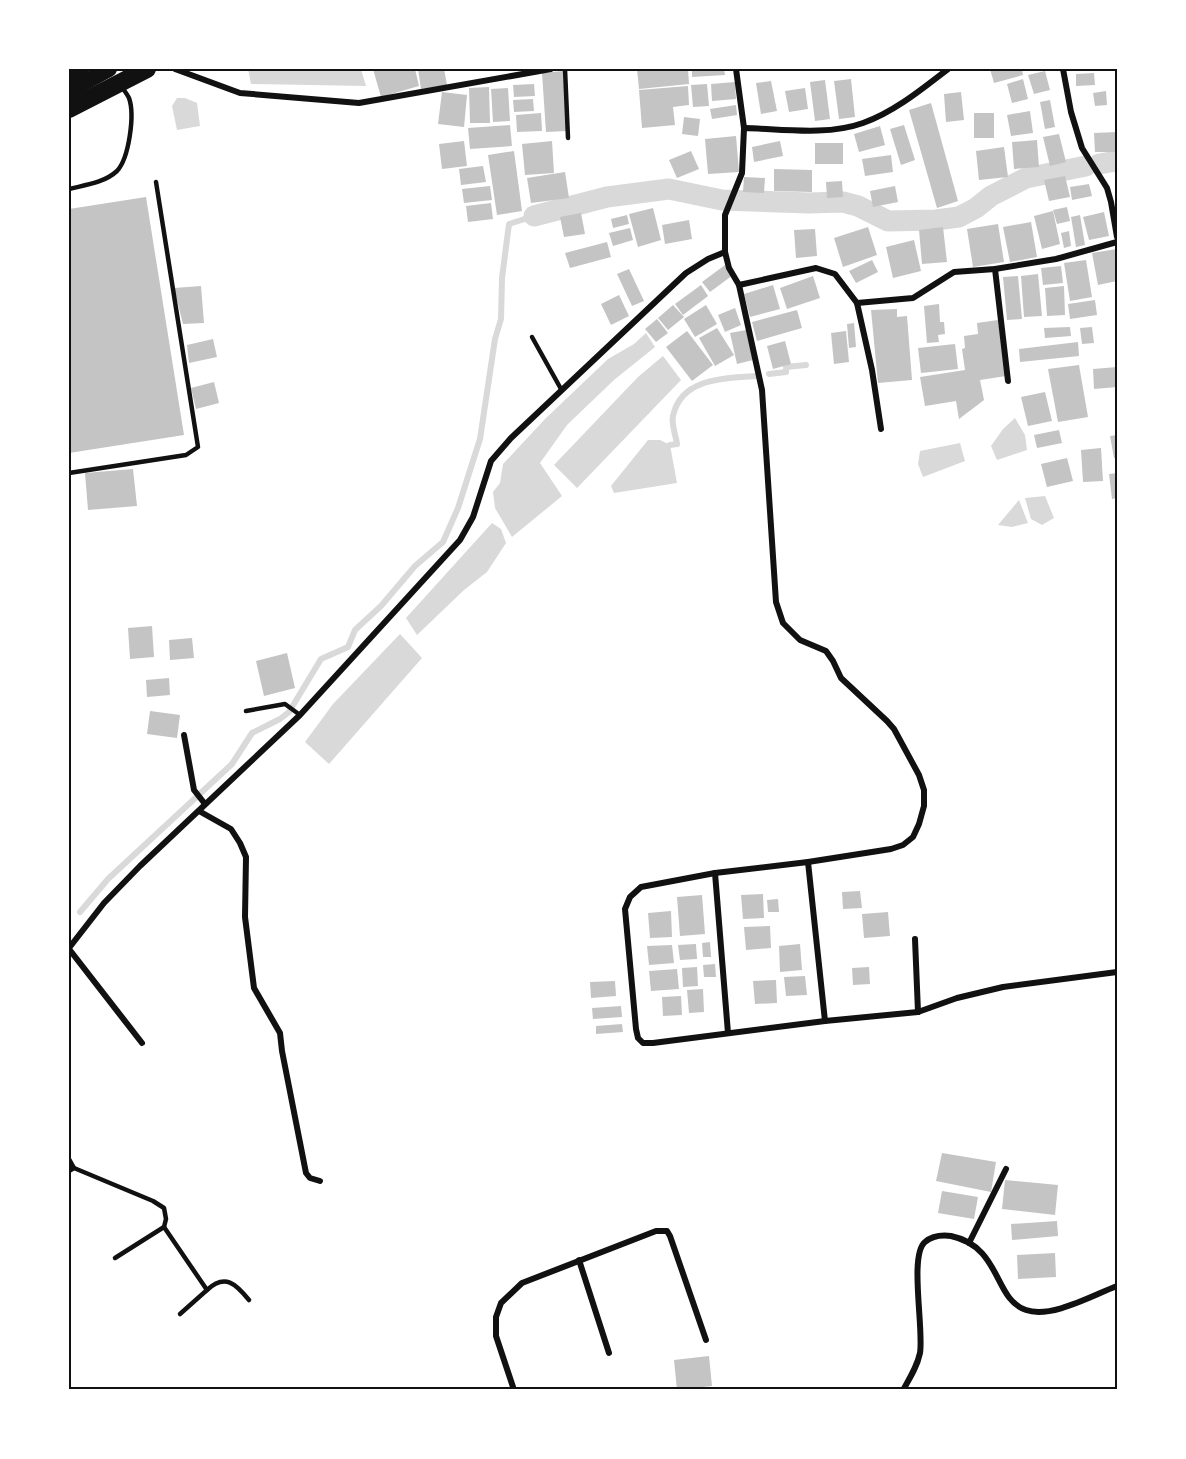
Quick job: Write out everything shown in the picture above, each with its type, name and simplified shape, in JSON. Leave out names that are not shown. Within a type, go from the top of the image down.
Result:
[{"type":"highway","points":[[69,75],[80,69]]},
{"type":"highway","points":[[69,109],[147,69]]},
{"type":"highway","points":[[69,91],[113,74]]},
{"type":"street","points":[[175,69],[240,93],[359,103],[551,69]]},
{"type":"street","points":[[736,69],[744,128],[742,173],[725,215],[725,252],[729,268],[739,285],[762,390],[776,602],[783,623],[800,640],[826,651],[841,678],[894,729],[919,775],[924,790],[924,806],[913,837],[903,845],[891,849],[715,873],[641,887],[630,897],[625,909],[638,1038],[643,1043],[653,1043],[825,1021],[918,1012],[957,998],[1003,987],[1117,972]]},
{"type":"street","points":[[744,128],[846,128],[880,116],[948,69]]},
{"type":"street","points":[[1063,69],[1071,112],[1082,148],[1107,188],[1117,237]]},
{"type":"street","points":[[857,303],[913,298],[954,272],[995,269],[1056,259],[1117,242]]},
{"type":"street","points":[[142,1043],[69,948],[104,903],[199,811],[203,801],[300,715],[460,540],[473,517],[491,461],[511,438],[686,273],[708,259],[725,252]]},
{"type":"street","points":[[739,285],[816,268],[835,274],[857,303],[872,370],[881,429]]},
{"type":"street","points":[[995,269],[1008,381]]},
{"type":"street","points":[[184,735],[194,790],[203,801]]},
{"type":"street","points":[[199,811],[231,829],[246,857],[245,917],[254,988],[280,1033],[306,1173],[310,1178],[320,1181]]},
{"type":"street","points":[[808,862],[825,1021]]},
{"type":"street","points":[[715,873],[728,1033]]},
{"type":"street","points":[[915,939],[918,1012]]},
{"type":"street","points":[[969,1243],[1006,1169]]},
{"type":"street","points":[[514,1390],[496,1336],[496,1317],[501,1303],[522,1283],[656,1231],[667,1231],[706,1340]]},
{"type":"street","points":[[903,1390],[913,1375],[920,1351],[917,1257],[924,1242],[932,1238],[949,1236],[978,1249],[990,1263],[1007,1295],[1016,1305],[1026,1310],[1047,1312],[1117,1286]]},
{"type":"street","points":[[579,1260],[609,1353]]},
{"type":"lane","points":[[565,69],[568,138]]},
{"type":"lane","points":[[69,189],[98,182],[110,176],[118,170],[123,161],[130,124],[130,106],[129,98],[113,74]]},
{"type":"lane","points":[[69,473],[186,455],[198,447],[156,182]]},
{"type":"lane","points":[[532,337],[561,389]]},
{"type":"lane","points":[[246,711],[285,704],[300,715]]},
{"type":"lane","points":[[69,1159],[72,1170],[153,1201],[164,1208],[164,1227],[207,1290]]},
{"type":"lane","points":[[115,1258],[164,1227]]},
{"type":"lane","points":[[180,1314],[216,1282],[222,1281],[238,1287],[249,1300]]},
{"type":"shaded area","points":[[248,69],[361,69],[366,86],[251,84]]},
{"type":"shaded area","points":[[177,98],[185,98],[197,103],[200,126],[177,130],[172,106]]},
{"type":"shaded area","points":[[646,333],[655,347],[614,380],[567,425],[540,463],[562,496],[512,537],[495,508],[493,492],[500,483],[503,464],[545,419],[608,359],[634,344]]},
{"type":"shaded area","points":[[663,356],[681,380],[577,488],[554,465],[638,377]]},
{"type":"shaded area","points":[[1015,418],[1025,435],[1027,450],[997,460],[991,446],[1003,429]]},
{"type":"shaded area","points":[[648,440],[660,440],[670,445],[677,483],[614,493],[611,486]]},
{"type":"shaded area","points":[[960,443],[965,461],[923,477],[918,464],[920,451]]},
{"type":"shaded area","points":[[1045,496],[1054,518],[1042,525],[1031,519],[1025,498]]},
{"type":"shaded area","points":[[1019,500],[1028,523],[1012,527],[998,525]]},
{"type":"shaded area","points":[[492,523],[501,529],[506,543],[487,572],[464,590],[417,635],[406,618]]},
{"type":"shaded area","points":[[400,634],[422,658],[329,764],[305,742],[333,704]]},
{"type":"building","points":[[373,69],[415,69],[419,86],[381,97]]},
{"type":"building","points":[[418,69],[444,69],[447,85],[421,89]]},
{"type":"building","points":[[637,69],[688,69],[689,84],[639,89]]},
{"type":"building","points":[[692,69],[724,69],[725,75],[692,77]]},
{"type":"building","points":[[990,69],[1022,69],[1023,75],[994,83]]},
{"type":"building","points":[[563,71],[567,131],[546,132],[542,73]]},
{"type":"building","points":[[1045,71],[1050,90],[1034,94],[1028,75]]},
{"type":"building","points":[[1094,73],[1095,85],[1076,86],[1076,74]]},
{"type":"building","points":[[851,79],[855,117],[839,119],[834,81]]},
{"type":"building","points":[[1023,79],[1028,99],[1012,103],[1007,84]]},
{"type":"building","points":[[825,80],[830,119],[815,121],[810,82]]},
{"type":"building","points":[[771,81],[777,111],[761,114],[756,83]]},
{"type":"building","points":[[735,82],[736,99],[712,101],[711,84]]},
{"type":"building","points":[[534,84],[535,96],[514,97],[513,85]]},
{"type":"building","points":[[707,84],[709,106],[693,107],[691,85]]},
{"type":"building","points":[[688,86],[689,105],[673,107],[675,125],[642,128],[639,90]]},
{"type":"building","points":[[489,87],[490,123],[470,123],[469,88]]},
{"type":"building","points":[[508,88],[510,121],[493,122],[491,89]]},
{"type":"building","points":[[805,88],[808,109],[789,112],[785,91]]},
{"type":"building","points":[[1106,91],[1107,105],[1095,106],[1093,93]]},
{"type":"building","points":[[442,92],[467,95],[464,127],[438,124]]},
{"type":"building","points":[[961,92],[964,120],[946,122],[944,94]]},
{"type":"building","points":[[533,99],[534,111],[514,112],[513,100]]},
{"type":"building","points":[[1050,100],[1055,127],[1045,129],[1040,102]]},
{"type":"building","points":[[931,103],[958,201],[937,208],[909,110]]},
{"type":"building","points":[[736,105],[737,115],[712,119],[710,109]]},
{"type":"building","points":[[1030,111],[1033,133],[1011,136],[1007,115]]},
{"type":"building","points":[[541,113],[542,131],[517,132],[516,115]]},
{"type":"building","points":[[974,113],[994,113],[994,138],[974,138]]},
{"type":"building","points":[[684,117],[700,119],[698,136],[682,134]]},
{"type":"building","points":[[510,125],[512,146],[470,149],[468,128]]},
{"type":"building","points":[[904,125],[915,160],[901,165],[890,129]]},
{"type":"building","points":[[880,126],[885,145],[859,152],[854,134]]},
{"type":"building","points":[[1117,132],[1117,152],[1095,152],[1094,133]]},
{"type":"building","points":[[1059,134],[1066,162],[1050,166],[1043,137]]},
{"type":"building","points":[[736,136],[739,172],[708,174],[705,139]]},
{"type":"building","points":[[1037,140],[1039,167],[1014,169],[1012,142]]},
{"type":"building","points":[[464,141],[467,166],[442,169],[439,144]]},
{"type":"building","points":[[552,141],[554,173],[525,175],[522,144]]},
{"type":"building","points":[[780,141],[783,156],[754,162],[752,147]]},
{"type":"building","points":[[815,143],[843,143],[843,164],[815,164]]},
{"type":"building","points":[[1004,147],[1008,177],[979,180],[976,151]]},
{"type":"building","points":[[514,151],[522,211],[497,215],[488,155]]},
{"type":"building","points":[[691,151],[699,169],[677,178],[669,160]]},
{"type":"building","points":[[891,155],[893,172],[865,176],[862,159]]},
{"type":"building","points":[[483,166],[486,182],[461,185],[459,169]]},
{"type":"building","points":[[774,169],[812,170],[812,192],[774,191]]},
{"type":"building","points":[[565,172],[569,198],[531,203],[527,178]]},
{"type":"building","points":[[1065,176],[1070,197],[1049,201],[1044,180]]},
{"type":"building","points":[[744,177],[765,178],[764,193],[743,192]]},
{"type":"building","points":[[842,181],[843,197],[827,198],[826,182]]},
{"type":"building","points":[[1089,184],[1092,196],[1072,200],[1070,187]]},
{"type":"building","points":[[490,186],[492,200],[464,203],[462,189]]},
{"type":"building","points":[[895,186],[898,202],[873,207],[870,191]]},
{"type":"building","points":[[146,197],[184,435],[69,453],[69,209]]},
{"type":"building","points":[[491,203],[493,219],[468,222],[466,206]]},
{"type":"building","points":[[1067,207],[1070,221],[1057,224],[1053,210]]},
{"type":"building","points":[[653,208],[661,240],[638,247],[629,214]]},
{"type":"building","points":[[1053,211],[1060,244],[1042,249],[1034,216]]},
{"type":"building","points":[[1104,212],[1109,236],[1089,240],[1083,217]]},
{"type":"building","points":[[581,213],[585,234],[564,237],[560,217]]},
{"type":"building","points":[[627,215],[629,224],[613,228],[611,219]]},
{"type":"building","points":[[1080,215],[1085,245],[1076,247],[1071,217]]},
{"type":"building","points":[[689,220],[692,239],[665,244],[662,225]]},
{"type":"building","points":[[1031,222],[1037,257],[1010,262],[1003,227]]},
{"type":"building","points":[[998,224],[1004,262],[973,267],[967,229]]},
{"type":"building","points":[[868,227],[877,255],[843,267],[834,238]]},
{"type":"building","points":[[943,227],[947,262],[922,264],[919,230]]},
{"type":"building","points":[[630,228],[633,240],[613,246],[609,233]]},
{"type":"building","points":[[815,229],[817,256],[796,258],[794,230]]},
{"type":"building","points":[[1069,231],[1071,246],[1064,248],[1061,233]]},
{"type":"building","points":[[914,240],[921,271],[893,278],[886,247]]},
{"type":"building","points":[[607,242],[611,257],[570,268],[565,253]]},
{"type":"building","points":[[1117,249],[1117,281],[1098,285],[1092,253]]},
{"type":"building","points":[[872,260],[878,272],[856,283],[849,271]]},
{"type":"building","points":[[1086,260],[1092,297],[1070,301],[1064,263]]},
{"type":"building","points":[[725,265],[733,275],[710,292],[702,282]]},
{"type":"building","points":[[1061,266],[1063,283],[1043,285],[1041,268]]},
{"type":"building","points":[[629,269],[644,301],[632,306],[617,274]]},
{"type":"building","points":[[1038,274],[1042,316],[1024,317],[1021,276]]},
{"type":"building","points":[[813,276],[820,298],[787,309],[780,288]]},
{"type":"building","points":[[1018,276],[1022,319],[1007,320],[1003,277]]},
{"type":"building","points":[[701,285],[708,296],[683,315],[675,304]]},
{"type":"building","points":[[773,285],[780,309],[750,317],[744,294]]},
{"type":"building","points":[[201,286],[204,323],[183,324],[174,288]]},
{"type":"building","points":[[1064,286],[1065,315],[1047,316],[1045,288]]},
{"type":"building","points":[[619,295],[629,316],[611,325],[601,304]]},
{"type":"building","points":[[1095,300],[1097,315],[1070,319],[1068,304]]},
{"type":"building","points":[[939,304],[940,322],[944,322],[945,334],[938,335],[939,342],[927,343],[924,306]]},
{"type":"building","points":[[673,305],[684,317],[668,330],[658,318]]},
{"type":"building","points":[[706,305],[717,324],[695,337],[684,319]]},
{"type":"building","points":[[735,308],[741,325],[725,332],[718,315]]},
{"type":"building","points":[[897,309],[897,317],[907,316],[912,380],[878,383],[871,310]]},
{"type":"building","points":[[797,310],[802,328],[757,341],[752,322]]},
{"type":"building","points":[[657,319],[668,333],[656,342],[645,329]]},
{"type":"building","points":[[998,320],[1006,376],[980,380],[984,400],[959,419],[956,401],[925,406],[920,377],[965,370],[962,349],[965,348],[964,336],[978,334],[977,323]]},
{"type":"building","points":[[854,323],[856,347],[849,348],[847,324]]},
{"type":"building","points":[[1070,327],[1071,336],[1045,338],[1044,328]]},
{"type":"building","points":[[1092,327],[1094,343],[1082,344],[1080,328]]},
{"type":"building","points":[[717,328],[734,355],[715,366],[699,338]]},
{"type":"building","points":[[746,330],[753,360],[737,364],[730,333]]},
{"type":"building","points":[[687,331],[713,365],[692,381],[666,347]]},
{"type":"building","points":[[846,331],[849,362],[834,364],[831,333]]},
{"type":"building","points":[[213,339],[217,357],[189,363],[187,345]]},
{"type":"building","points":[[785,341],[791,364],[773,369],[767,346]]},
{"type":"building","points":[[1078,342],[1079,356],[1020,362],[1019,349]]},
{"type":"building","points":[[955,344],[958,369],[921,373],[918,348]]},
{"type":"building","points":[[1079,365],[1088,417],[1058,422],[1048,369]]},
{"type":"building","points":[[1117,367],[1117,387],[1094,389],[1093,369]]},
{"type":"building","points":[[214,382],[219,403],[196,409],[191,388]]},
{"type":"building","points":[[1045,392],[1052,421],[1028,426],[1021,397]]},
{"type":"building","points":[[1059,430],[1062,443],[1037,448],[1034,435]]},
{"type":"building","points":[[1117,435],[1117,458],[1114,458],[1110,436]]},
{"type":"building","points":[[1101,448],[1103,481],[1083,482],[1081,450]]},
{"type":"building","points":[[1067,458],[1073,481],[1047,487],[1041,464]]},
{"type":"building","points":[[133,469],[137,506],[88,510],[85,473]]},
{"type":"building","points":[[1117,473],[1117,498],[1112,499],[1109,474]]},
{"type":"building","points":[[152,626],[154,657],[130,659],[128,628]]},
{"type":"building","points":[[192,638],[194,658],[170,660],[169,640]]},
{"type":"building","points":[[287,653],[295,688],[264,696],[256,661]]},
{"type":"building","points":[[169,678],[170,695],[147,697],[146,680]]},
{"type":"building","points":[[150,711],[180,715],[177,738],[147,734]]},
{"type":"building","points":[[860,891],[862,908],[843,909],[842,892]]},
{"type":"building","points":[[763,894],[764,918],[743,919],[741,895]]},
{"type":"building","points":[[702,895],[705,934],[680,936],[677,897]]},
{"type":"building","points":[[778,899],[779,912],[768,912],[767,900]]},
{"type":"building","points":[[671,911],[672,937],[650,938],[648,913]]},
{"type":"building","points":[[888,912],[890,936],[864,938],[862,914]]},
{"type":"building","points":[[770,926],[771,948],[746,950],[744,927]]},
{"type":"building","points":[[710,942],[711,957],[703,957],[702,943]]},
{"type":"building","points":[[696,944],[697,959],[680,960],[678,945]]},
{"type":"building","points":[[800,944],[802,970],[780,972],[779,946]]},
{"type":"building","points":[[672,945],[674,963],[649,965],[647,946]]},
{"type":"building","points":[[715,964],[716,977],[704,977],[703,965]]},
{"type":"building","points":[[697,967],[698,986],[683,987],[682,968]]},
{"type":"building","points":[[869,967],[870,984],[853,985],[852,968]]},
{"type":"building","points":[[677,969],[679,989],[651,991],[649,971]]},
{"type":"building","points":[[805,976],[807,995],[786,996],[784,977]]},
{"type":"building","points":[[776,980],[777,1003],[755,1004],[753,981]]},
{"type":"building","points":[[615,981],[616,996],[591,998],[590,982]]},
{"type":"building","points":[[703,989],[704,1012],[689,1013],[687,990]]},
{"type":"building","points":[[681,996],[682,1015],[663,1016],[662,997]]},
{"type":"building","points":[[621,1006],[622,1017],[593,1019],[592,1008]]},
{"type":"building","points":[[622,1024],[623,1032],[596,1034],[596,1026]]},
{"type":"building","points":[[942,1153],[996,1162],[991,1192],[936,1181]]},
{"type":"building","points":[[1005,1180],[1058,1185],[1055,1215],[1002,1209]]},
{"type":"building","points":[[942,1191],[978,1197],[974,1219],[938,1213]]},
{"type":"building","points":[[1057,1221],[1058,1236],[1012,1240],[1011,1224]]},
{"type":"building","points":[[1055,1253],[1056,1277],[1018,1279],[1017,1255]]},
{"type":"building","points":[[709,1356],[712,1386],[677,1390],[674,1360]]},
{"type":"waterway","points":[[1099,164],[1117,161]]},
{"type":"waterway","points":[[534,216],[607,197],[669,189],[722,200],[843,202],[858,206],[888,221],[936,220],[959,217],[976,208],[991,196],[1026,178],[1086,166]]},
{"type":"waterway","points":[[80,912],[108,879],[232,764],[252,733],[289,712],[321,659],[348,647],[355,630],[381,606],[415,566],[443,542],[458,508],[480,439],[495,339],[501,319],[502,278],[509,224],[534,216]]},
{"type":"waterway","points":[[769,374],[786,372],[786,367],[806,365]]},
{"type":"waterway","points":[[670,445],[677,444],[673,416],[678,403],[685,394],[707,382],[757,376]]}]
